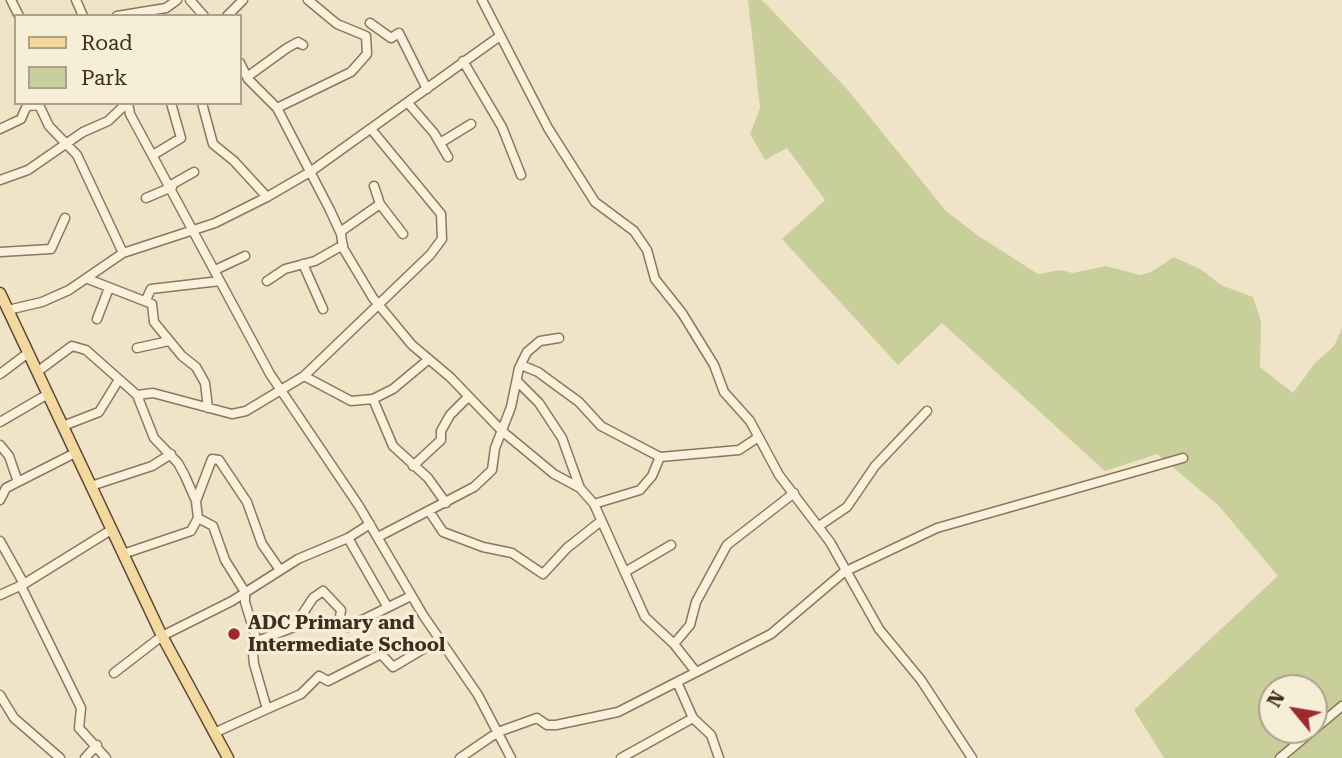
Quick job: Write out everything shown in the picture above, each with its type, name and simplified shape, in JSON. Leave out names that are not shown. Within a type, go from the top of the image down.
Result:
[{"type":"main road","points":[[3,301],[162,636],[228,758]]},
{"type":"street","points":[[128,14],[166,8],[177,0]]},
{"type":"street","points":[[190,0],[202,14]]},
{"type":"street","points":[[229,14],[243,0]]},
{"type":"street","points":[[308,0],[337,24],[366,36]]},
{"type":"street","points":[[482,0],[548,128],[595,202],[634,231],[647,250],[656,279],[682,313],[714,365],[724,393],[750,421],[757,438],[819,526],[879,629],[921,680],[972,758]]},
{"type":"street","points":[[277,108],[351,72],[367,54],[366,36],[371,21],[391,38],[399,33],[427,89]]},
{"type":"street","points":[[3,301],[42,302],[88,279],[123,253],[192,228],[215,223],[267,197],[310,172],[500,36]]},
{"type":"street","points":[[247,77],[287,48],[298,42],[303,45]]},
{"type":"street","points":[[463,61],[502,127],[521,175]]},
{"type":"street","points":[[242,67],[247,77],[277,108],[340,232],[342,245],[379,305],[412,345],[502,430],[554,474],[580,488],[594,504],[645,617],[674,644],[696,672]]},
{"type":"street","points":[[408,103],[448,157]]},
{"type":"street","points":[[0,129],[21,119],[28,105]]},
{"type":"street","points":[[40,105],[49,126],[77,155],[123,253]]},
{"type":"street","points":[[0,180],[28,170],[83,132],[108,121],[125,105]]},
{"type":"street","points":[[128,105],[220,281],[314,444],[370,524],[411,596],[478,695],[511,758]]},
{"type":"street","points":[[153,155],[181,138],[172,105]]},
{"type":"street","points":[[203,105],[213,144],[229,156],[267,197]]},
{"type":"street","points":[[440,143],[471,124]]},
{"type":"street","points":[[137,395],[153,393],[232,414],[246,411],[304,376],[379,305],[442,239],[441,214],[371,129]]},
{"type":"street","points":[[146,198],[194,172]]},
{"type":"street","points":[[374,187],[380,204],[403,234]]},
{"type":"street","points":[[340,232],[380,204]]},
{"type":"street","points":[[0,253],[50,250],[57,241],[65,218]]},
{"type":"street","points":[[267,281],[285,269],[315,261],[342,245]]},
{"type":"street","points":[[215,270],[245,256]]},
{"type":"street","points":[[303,264],[323,309]]},
{"type":"street","points":[[88,279],[152,304],[154,322],[196,367],[205,383],[208,408]]},
{"type":"street","points":[[146,300],[150,289],[220,281]]},
{"type":"street","points":[[97,318],[109,288]]},
{"type":"street","points":[[378,537],[474,487],[492,470],[527,352],[540,341],[559,338]]},
{"type":"street","points":[[137,348],[169,341]]},
{"type":"street","points":[[37,372],[72,346],[79,346],[104,365],[118,381],[137,395],[154,438],[171,454],[196,501],[198,518],[191,531],[122,554]]},
{"type":"street","points":[[0,374],[28,353]]},
{"type":"street","points":[[304,376],[351,401],[373,399],[393,389],[429,359]]},
{"type":"street","points":[[521,365],[538,372],[579,402],[601,426],[660,457],[739,450],[757,438]]},
{"type":"street","points":[[63,426],[99,412],[118,381]]},
{"type":"street","points":[[517,381],[539,403],[562,438],[580,488]]},
{"type":"street","points":[[0,422],[48,394]]},
{"type":"street","points":[[413,466],[441,440],[441,431],[450,415],[468,397]]},
{"type":"street","points":[[373,399],[393,446],[428,478],[446,503]]},
{"type":"street","points":[[819,526],[848,507],[875,466],[927,411]]},
{"type":"street","points":[[0,445],[9,456],[18,482]]},
{"type":"street","points":[[0,499],[6,488],[75,453]]},
{"type":"street","points":[[91,486],[152,466],[171,454]]},
{"type":"street","points":[[594,504],[640,490],[652,476],[660,457]]},
{"type":"street","points":[[460,758],[498,733],[537,718],[547,725],[556,725],[618,712],[771,634],[844,572],[937,528],[1183,458]]},
{"type":"street","points":[[196,501],[212,459],[219,460],[247,502],[262,544],[281,570]]},
{"type":"street","points":[[674,644],[690,625],[696,602],[727,545],[794,494]]},
{"type":"street","points":[[429,511],[443,532],[483,547],[512,553],[543,574],[567,548],[601,522]]},
{"type":"street","points":[[198,518],[213,526],[225,560],[245,592],[245,602],[255,635],[251,643],[260,694],[267,709]]},
{"type":"street","points":[[114,673],[162,636],[370,524]]},
{"type":"street","points":[[0,595],[23,585],[111,530]]},
{"type":"street","points":[[348,538],[387,606]]},
{"type":"street","points":[[0,541],[81,708],[79,728],[97,744],[106,758]]},
{"type":"street","points":[[625,572],[671,545]]},
{"type":"street","points":[[251,643],[294,627],[313,598],[323,591],[341,610],[340,617],[348,627],[411,596]]},
{"type":"street","points":[[214,733],[301,694],[319,676],[328,681],[381,654],[393,667],[440,639]]},
{"type":"street","points":[[677,682],[693,718],[711,735],[719,758]]},
{"type":"street","points":[[0,695],[15,718],[60,758]]},
{"type":"street","points":[[1280,758],[1342,706]]},
{"type":"street","points":[[621,758],[693,718]]},
{"type":"street","points":[[85,758],[97,744]]},
{"type":"green space","points":[[748,0],[761,0],[847,89],[946,211],[977,235],[1038,274],[1061,270],[1072,273],[1106,266],[1140,275],[1151,272],[1174,257],[1202,270],[1221,285],[1253,297],[1261,321],[1260,367],[1293,393],[1315,363],[1334,346],[1342,328],[1342,758],[1164,758],[1134,710],[1278,576],[1218,505],[1157,454],[1105,471],[942,323],[898,365],[782,239],[825,200],[787,148],[765,160],[750,134],[760,108]]},
{"type":"place","name":"ADC Primary and Intermediate School","points":[[234,634]]}]
